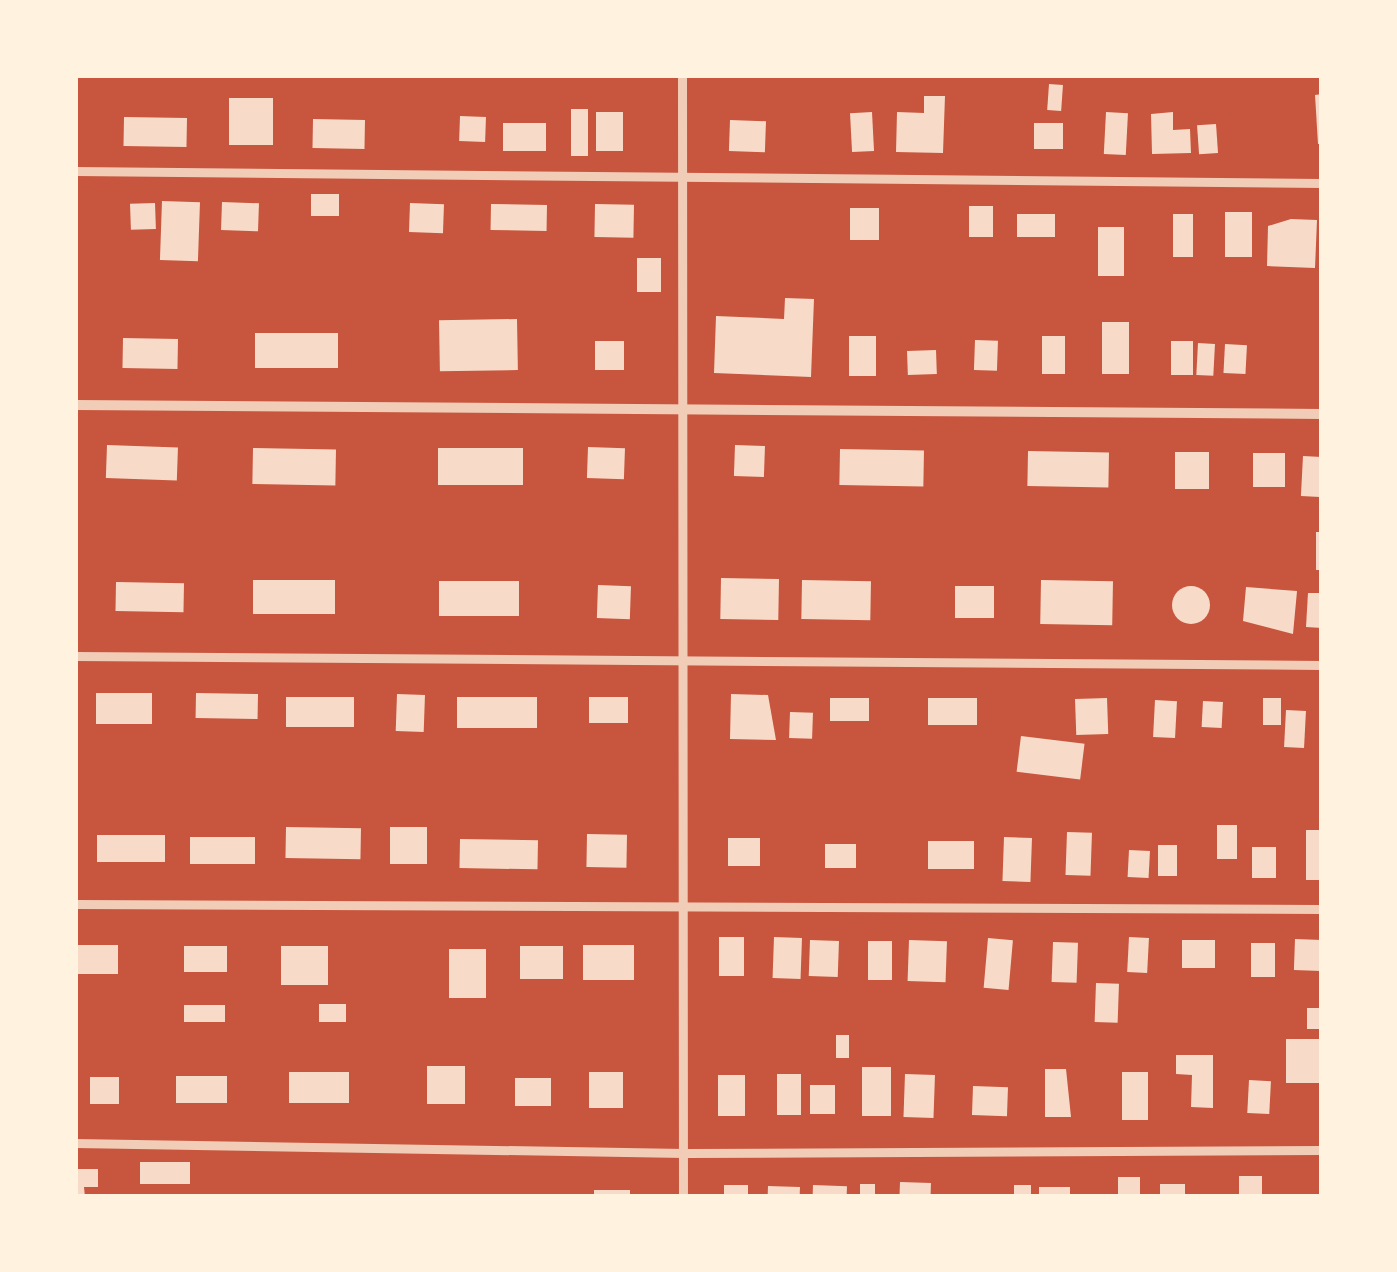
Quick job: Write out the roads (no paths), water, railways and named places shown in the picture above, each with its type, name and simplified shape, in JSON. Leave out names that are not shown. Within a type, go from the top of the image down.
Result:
[{"type":"street","points":[[682,75],[683,1197]]},
{"type":"street","points":[[75,171],[1322,184]]},
{"type":"street","points":[[75,405],[1322,414]]},
{"type":"street","points":[[75,656],[1322,664]]},
{"type":"street","points":[[75,904],[1322,910]]},
{"type":"street","points":[[75,1143],[684,1154],[1322,1150]]}]
